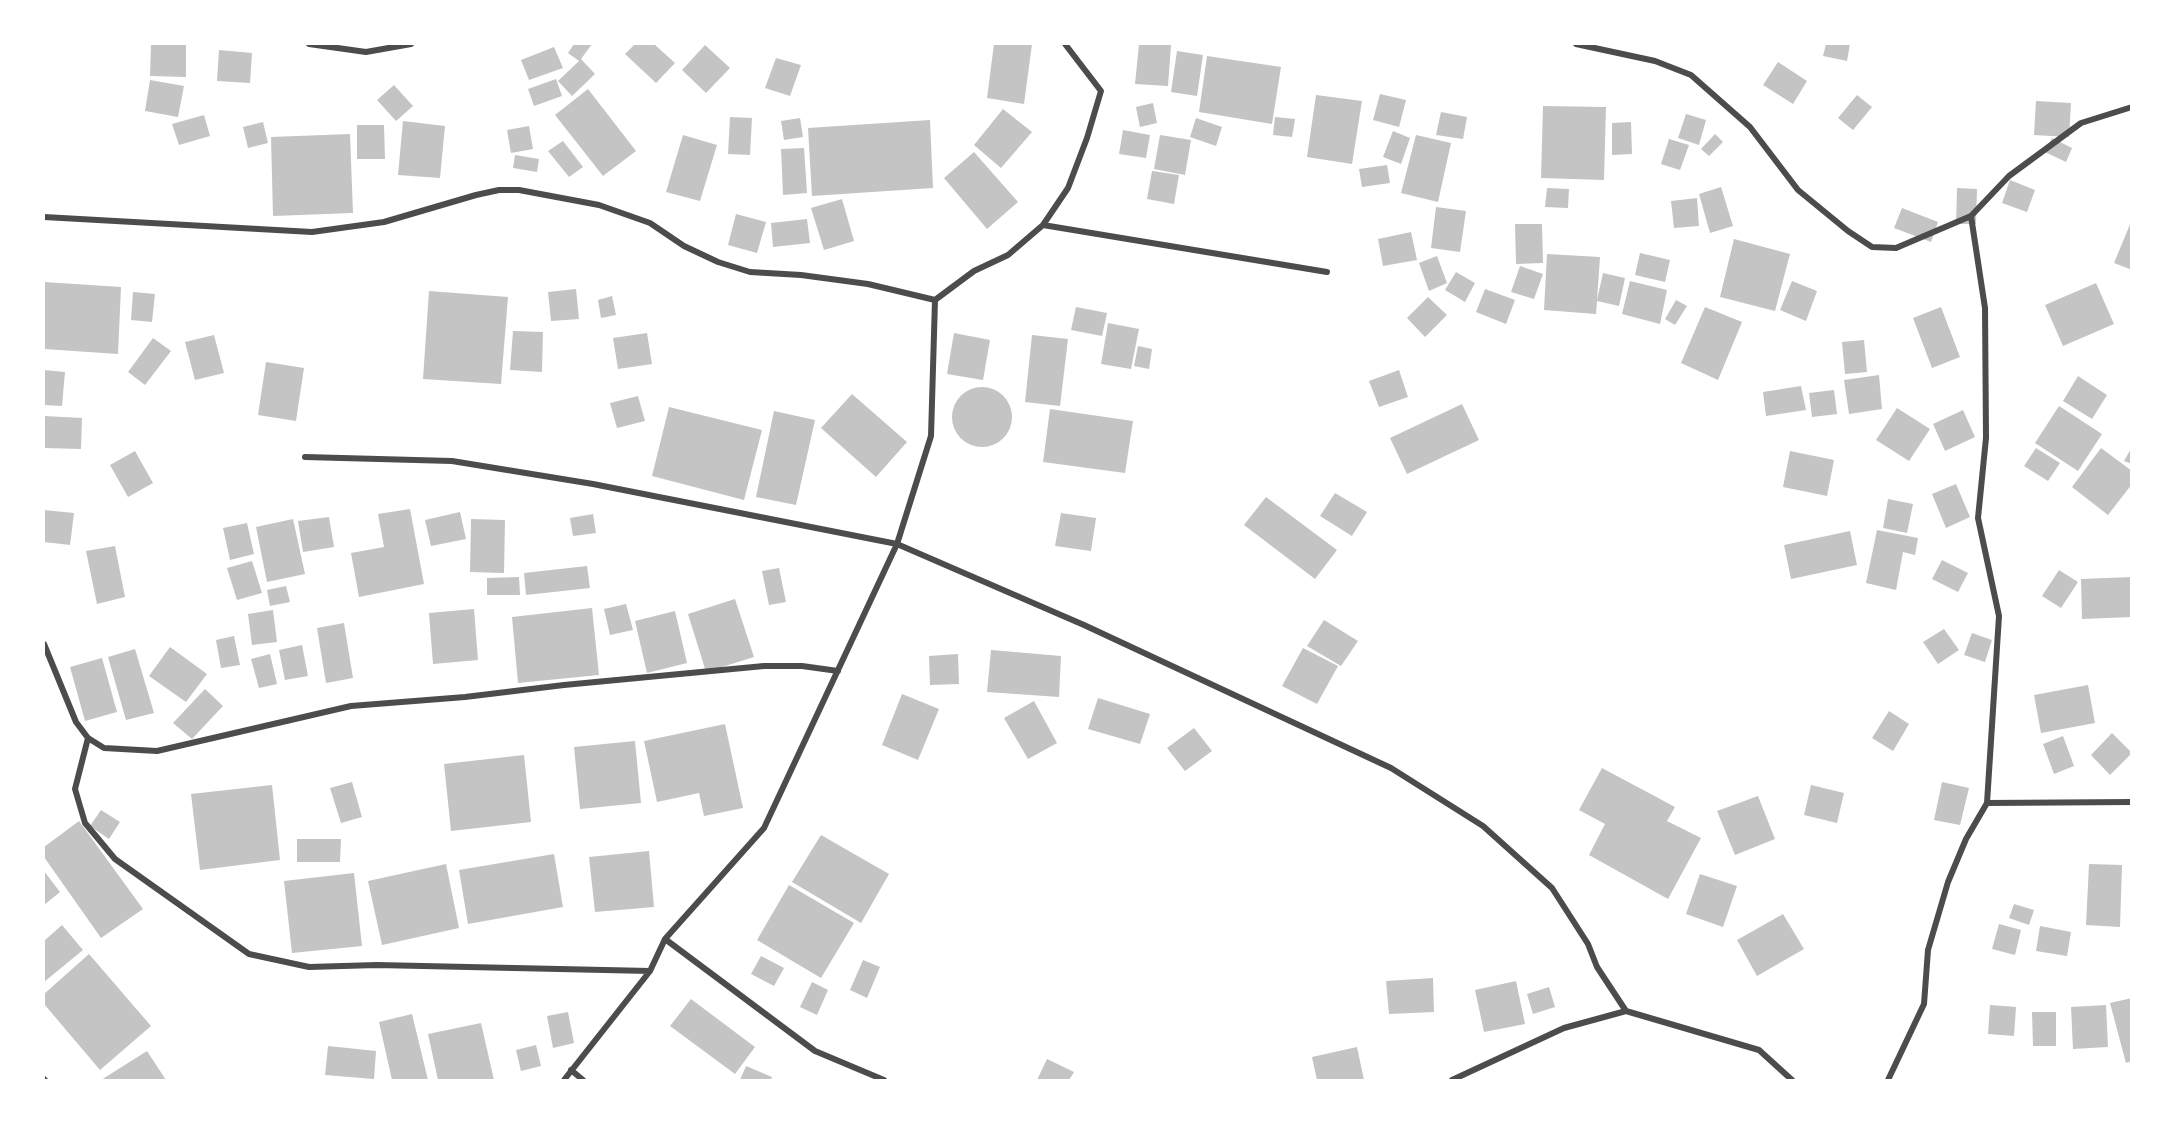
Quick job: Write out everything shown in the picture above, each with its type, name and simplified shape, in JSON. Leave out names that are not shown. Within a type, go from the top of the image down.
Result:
[{"type":"street","points":[[309,44],[366,52],[411,44]]},
{"type":"street","points":[[44,217],[312,232],[384,222],[476,195],[499,190],[519,190],[599,205],[640,219],[650,223],[684,246],[718,262],[750,272],[801,275],[868,284],[934,300],[974,271],[1008,255],[1043,225],[1068,188],[1087,138],[1101,91],[1065,44]]},
{"type":"street","points":[[1576,44],[1655,61],[1691,75],[1750,127],[1798,190],[1848,231],[1872,247],[1896,248],[1971,216],[2009,176],[2081,123],[2132,107]]},
{"type":"street","points":[[1888,1080],[1924,1004],[1928,950],[1948,882],[1966,839],[1988,802],[1999,616],[1978,518],[1986,438],[1985,308],[1971,216]]},
{"type":"street","points":[[1043,225],[1327,272]]},
{"type":"street","points":[[564,1080],[650,971],[665,939],[764,828],[897,544],[931,436],[934,300]]},
{"type":"street","points":[[305,457],[452,461],[593,484],[897,544],[1084,625],[1391,768],[1483,826],[1552,888],[1588,944],[1596,967],[1626,1011]]},
{"type":"street","points":[[44,644],[76,722],[88,738],[104,748],[158,751],[351,706],[465,697],[764,666],[802,666],[838,671]]},
{"type":"street","points":[[88,738],[75,789],[85,823],[115,859],[249,954],[309,967],[377,965],[650,971]]},
{"type":"street","points":[[1988,802],[2132,802]]},
{"type":"street","points":[[665,939],[814,1051],[884,1080]]},
{"type":"street","points":[[1452,1080],[1564,1028],[1626,1011],[1759,1050],[1792,1080]]},
{"type":"street","points":[[572,1070],[583,1080]]},
{"type":"building","points":[[151,44],[186,44],[186,77],[150,76]]},
{"type":"building","points":[[574,44],[592,44],[581,59],[595,74],[572,96],[558,81],[579,61],[568,53]]},
{"type":"building","points":[[635,44],[654,44],[675,63],[656,83],[625,54]]},
{"type":"building","points":[[994,44],[1032,44],[1024,104],[987,98]]},
{"type":"building","points":[[1139,44],[1171,45],[1168,86],[1135,84]]},
{"type":"building","points":[[1826,44],[1850,44],[1847,61],[1823,56]]},
{"type":"building","points":[[705,45],[730,68],[706,93],[682,70]]},
{"type":"building","points":[[554,47],[563,68],[529,80],[521,60]]},
{"type":"building","points":[[219,50],[252,53],[250,83],[217,81]]},
{"type":"building","points":[[1177,51],[1203,55],[1197,96],[1171,92]]},
{"type":"building","points":[[1207,56],[1281,67],[1272,124],[1199,112]]},
{"type":"building","points":[[776,58],[801,65],[790,96],[765,88]]},
{"type":"building","points":[[1778,62],[1807,81],[1793,104],[1763,85]]},
{"type":"building","points":[[556,79],[562,96],[534,106],[528,89]]},
{"type":"building","points":[[150,80],[184,86],[178,117],[145,111]]},
{"type":"building","points":[[394,85],[413,106],[396,121],[377,100]]},
{"type":"building","points":[[588,89],[636,151],[603,176],[555,115]]},
{"type":"building","points":[[1380,94],[1406,100],[1399,127],[1373,120]]},
{"type":"building","points":[[1316,95],[1362,101],[1352,164],[1307,157]]},
{"type":"building","points":[[1857,95],[1872,107],[1853,130],[1838,118]]},
{"type":"building","points":[[2036,101],[2071,103],[2069,137],[2034,135]]},
{"type":"building","points":[[1153,103],[1157,123],[1140,127],[1136,107]]},
{"type":"building","points":[[1543,106],[1606,107],[1604,180],[1541,178]]},
{"type":"building","points":[[1003,109],[1032,132],[1001,168],[974,145]]},
{"type":"building","points":[[1441,112],[1467,117],[1463,139],[1436,135]]},
{"type":"building","points":[[1686,114],[1706,120],[1699,145],[1678,138]]},
{"type":"building","points":[[204,115],[210,136],[179,145],[172,124]]},
{"type":"building","points":[[730,117],[752,118],[750,155],[728,154]]},
{"type":"building","points":[[1275,117],[1295,119],[1292,137],[1273,135]]},
{"type":"building","points":[[800,118],[803,137],[784,140],[781,121]]},
{"type":"building","points":[[1196,118],[1222,127],[1216,146],[1190,137]]},
{"type":"building","points":[[930,120],[933,188],[812,196],[808,128]]},
{"type":"building","points":[[403,121],[445,126],[440,178],[398,175]]},
{"type":"building","points":[[263,122],[268,143],[248,148],[243,127]]},
{"type":"building","points":[[1631,122],[1632,154],[1612,155],[1612,123]]},
{"type":"building","points":[[357,125],[384,125],[385,159],[357,159]]},
{"type":"building","points":[[529,126],[533,149],[511,153],[507,130]]},
{"type":"building","points":[[1123,130],[1150,135],[1146,158],[1119,154]]},
{"type":"building","points":[[1393,131],[1410,138],[1401,164],[1383,157]]},
{"type":"building","points":[[350,134],[353,213],[273,216],[271,137]]},
{"type":"building","points":[[1715,134],[1723,142],[1709,156],[1701,149]]},
{"type":"building","points":[[683,135],[717,145],[700,201],[666,192]]},
{"type":"building","points":[[1160,135],[1191,140],[1185,175],[1154,169]]},
{"type":"building","points":[[1416,135],[1451,143],[1438,202],[1401,193]]},
{"type":"building","points":[[2052,138],[2072,148],[2066,162],[2045,152]]},
{"type":"building","points":[[1669,139],[1689,145],[1680,170],[1661,164]]},
{"type":"building","points":[[563,141],[583,167],[569,177],[548,151]]},
{"type":"building","points":[[804,148],[807,193],[783,195],[781,149]]},
{"type":"building","points":[[974,152],[1018,202],[987,229],[944,178]]},
{"type":"building","points":[[515,155],[539,159],[537,172],[513,168]]},
{"type":"building","points":[[1387,165],[1390,183],[1362,187],[1359,169]]},
{"type":"building","points":[[1152,171],[1179,175],[1174,204],[1147,199]]},
{"type":"building","points":[[2010,180],[2035,190],[2027,212],[2002,203]]},
{"type":"building","points":[[1721,187],[1733,226],[1710,233],[1699,194]]},
{"type":"building","points":[[1547,188],[1569,189],[1568,208],[1545,207]]},
{"type":"building","points":[[1957,188],[1977,189],[1976,224],[1956,224]]},
{"type":"building","points":[[1697,198],[1699,226],[1674,228],[1671,201]]},
{"type":"building","points":[[842,199],[854,241],[824,250],[811,208]]},
{"type":"building","points":[[1436,207],[1466,211],[1460,252],[1431,248]]},
{"type":"building","points":[[1902,208],[1938,222],[1931,242],[1894,228]]},
{"type":"building","points":[[736,214],[766,222],[757,253],[728,245]]},
{"type":"building","points":[[807,219],[810,243],[773,247],[771,223]]},
{"type":"building","points":[[2132,222],[2132,270],[2114,263]]},
{"type":"building","points":[[1515,224],[1542,224],[1543,263],[1516,264]]},
{"type":"building","points":[[1411,232],[1417,260],[1383,266],[1378,239]]},
{"type":"building","points":[[1734,239],[1790,254],[1775,311],[1720,297]]},
{"type":"building","points":[[1640,253],[1670,260],[1665,282],[1635,275]]},
{"type":"building","points":[[1547,254],[1600,257],[1597,300],[1603,273],[1625,278],[1619,306],[1597,301],[1596,314],[1544,310]]},
{"type":"building","points":[[1437,256],[1447,283],[1429,291],[1419,263]]},
{"type":"building","points":[[1520,266],[1543,274],[1534,299],[1511,292]]},
{"type":"building","points":[[1456,272],[1475,283],[1465,302],[1445,290]]},
{"type":"building","points":[[1630,281],[1667,290],[1660,324],[1622,314]]},
{"type":"building","points":[[1792,281],[1817,291],[1806,321],[1780,310]]},
{"type":"building","points":[[44,282],[121,287],[118,354],[44,349]]},
{"type":"building","points":[[2096,283],[2114,324],[2063,346],[2045,305]]},
{"type":"building","points":[[576,289],[579,319],[551,321],[548,292]]},
{"type":"building","points":[[1485,289],[1515,300],[1506,324],[1476,312]]},
{"type":"building","points":[[429,291],[508,297],[501,384],[423,379]]},
{"type":"building","points":[[133,292],[155,294],[152,322],[131,320]]},
{"type":"building","points":[[612,296],[616,315],[601,318],[598,300]]},
{"type":"building","points":[[1428,297],[1447,315],[1425,337],[1407,318]]},
{"type":"building","points":[[1676,300],[1687,306],[1675,325],[1665,319]]},
{"type":"building","points":[[1076,307],[1107,313],[1102,336],[1071,330]]},
{"type":"building","points":[[1705,307],[1742,322],[1718,380],[1681,363]]},
{"type":"building","points":[[1941,307],[1960,357],[1932,368],[1913,318]]},
{"type":"building","points":[[1108,323],[1139,329],[1131,369],[1101,364]]},
{"type":"building","points":[[513,331],[543,332],[542,372],[510,370]]},
{"type":"building","points":[[647,333],[652,364],[618,369],[613,338]]},
{"type":"building","points":[[954,333],[990,340],[983,380],[947,374]]},
{"type":"building","points":[[214,335],[224,373],[195,380],[185,342]]},
{"type":"building","points":[[1032,335],[1068,339],[1060,406],[1025,402]]},
{"type":"building","points":[[153,338],[171,351],[145,385],[128,372]]},
{"type":"building","points":[[1864,340],[1867,372],[1845,374],[1842,342]]},
{"type":"building","points":[[1138,346],[1152,349],[1149,369],[1134,366]]},
{"type":"building","points":[[266,362],[304,368],[296,421],[258,415]]},
{"type":"building","points":[[44,370],[65,372],[62,406],[44,405]]},
{"type":"building","points":[[1399,370],[1408,397],[1379,407],[1369,381]]},
{"type":"building","points":[[1879,375],[1882,409],[1849,414],[1844,380]]},
{"type":"building","points":[[2078,376],[2107,395],[2092,419],[2063,401]]},
{"type":"building","points":[[1801,386],[1806,410],[1766,416],[1763,392]]},
{"type":"building","points":[[982,387],[1003,396],[1012,417],[1003,438],[982,447],[961,438],[952,417],[961,396]]},
{"type":"building","points":[[1834,390],[1837,414],[1812,417],[1809,393]]},
{"type":"building","points":[[852,394],[907,442],[876,477],[821,428]]},
{"type":"building","points":[[638,396],[645,421],[617,428],[610,403]]},
{"type":"building","points":[[1462,404],[1479,440],[1407,474],[1390,438]]},
{"type":"building","points":[[2059,406],[2102,434],[2078,471],[2035,443]]},
{"type":"building","points":[[669,407],[762,430],[744,500],[652,476]]},
{"type":"building","points":[[1897,408],[1930,429],[1909,461],[1876,440]]},
{"type":"building","points":[[1050,409],[1133,421],[1125,473],[1043,462]]},
{"type":"building","points":[[1963,410],[1975,437],[1945,451],[1933,424]]},
{"type":"building","points":[[774,411],[815,420],[796,505],[756,497]]},
{"type":"building","points":[[44,416],[82,418],[81,449],[44,448]]},
{"type":"building","points":[[2132,447],[2132,464],[2124,461]]},
{"type":"building","points":[[2036,448],[2060,463],[2048,481],[2024,466]]},
{"type":"building","points":[[2101,448],[2132,471],[2132,484],[2108,515],[2072,487]]},
{"type":"building","points":[[135,451],[153,483],[128,497],[110,465]]},
{"type":"building","points":[[1790,451],[1834,460],[1827,496],[1783,487]]},
{"type":"building","points":[[1956,484],[1970,517],[1946,528],[1932,494]]},
{"type":"building","points":[[1335,493],[1367,512],[1352,536],[1320,516]]},
{"type":"building","points":[[1266,497],[1337,550],[1315,579],[1244,525]]},
{"type":"building","points":[[1888,499],[1913,504],[1907,533],[1883,528]]},
{"type":"building","points":[[410,509],[424,584],[359,597],[351,553],[384,547],[378,514]]},
{"type":"building","points":[[44,510],[74,513],[70,545],[44,542]]},
{"type":"building","points":[[460,512],[466,539],[431,546],[425,520]]},
{"type":"building","points":[[1061,513],[1096,518],[1091,551],[1055,546]]},
{"type":"building","points":[[593,514],[596,533],[573,536],[570,518]]},
{"type":"building","points":[[329,517],[334,547],[303,552],[298,521]]},
{"type":"building","points":[[293,519],[305,574],[267,582],[256,527]]},
{"type":"building","points":[[471,519],[505,520],[504,573],[470,572]]},
{"type":"building","points":[[247,523],[254,554],[230,560],[223,528]]},
{"type":"building","points":[[1877,530],[1918,538],[1915,555],[1903,552],[1896,590],[1866,583]]},
{"type":"building","points":[[1850,531],[1857,565],[1791,579],[1784,545]]},
{"type":"building","points":[[115,546],[125,597],[97,604],[86,551]]},
{"type":"building","points":[[1942,560],[1968,573],[1958,592],[1932,579]]},
{"type":"building","points":[[252,561],[262,593],[237,600],[227,568]]},
{"type":"building","points":[[587,566],[590,588],[526,595],[524,573]]},
{"type":"building","points":[[779,568],[786,602],[769,605],[762,571]]},
{"type":"building","points":[[2059,570],[2078,582],[2061,608],[2042,596]]},
{"type":"building","points":[[519,577],[520,595],[487,595],[487,578]]},
{"type":"building","points":[[2132,577],[2132,617],[2082,619],[2081,579]]},
{"type":"building","points":[[286,586],[290,602],[270,606],[267,590]]},
{"type":"building","points":[[735,599],[754,657],[706,672],[688,614]]},
{"type":"building","points":[[626,604],[633,630],[610,635],[604,609]]},
{"type":"building","points":[[592,608],[599,675],[518,683],[512,617]]},
{"type":"building","points":[[474,609],[478,660],[433,664],[429,613]]},
{"type":"building","points":[[273,610],[277,642],[252,645],[248,614]]},
{"type":"building","points":[[675,611],[687,663],[647,673],[635,621]]},
{"type":"building","points":[[1324,620],[1358,641],[1341,666],[1307,646]]},
{"type":"building","points":[[344,623],[353,678],[326,683],[317,628]]},
{"type":"building","points":[[1944,629],[1959,650],[1938,664],[1923,642]]},
{"type":"building","points":[[1972,633],[1992,640],[1985,662],[1964,655]]},
{"type":"building","points":[[234,636],[240,665],[221,668],[216,640]]},
{"type":"building","points":[[302,645],[308,676],[285,680],[279,650]]},
{"type":"building","points":[[170,647],[207,674],[186,702],[149,676]]},
{"type":"building","points":[[1303,648],[1338,666],[1317,704],[1282,686]]},
{"type":"building","points":[[135,649],[154,713],[126,720],[108,657]]},
{"type":"building","points":[[991,650],[1061,656],[1059,697],[987,692]]},
{"type":"building","points":[[270,654],[277,684],[259,688],[251,659]]},
{"type":"building","points":[[958,654],[959,684],[930,685],[929,656]]},
{"type":"building","points":[[102,658],[117,712],[85,721],[70,667]]},
{"type":"building","points":[[2088,685],[2095,723],[2041,733],[2034,695]]},
{"type":"building","points":[[205,689],[223,706],[192,739],[173,723]]},
{"type":"building","points":[[902,694],[939,709],[918,760],[882,745]]},
{"type":"building","points":[[1098,698],[1150,714],[1140,744],[1088,729]]},
{"type":"building","points":[[1034,701],[1057,743],[1028,759],[1004,718]]},
{"type":"building","points":[[1889,711],[1909,724],[1893,751],[1872,738]]},
{"type":"building","points":[[725,724],[743,808],[704,816],[699,793],[657,802],[644,741]]},
{"type":"building","points":[[1194,728],[1212,751],[1185,771],[1167,748]]},
{"type":"building","points":[[2112,733],[2132,753],[2110,775],[2091,755]]},
{"type":"building","points":[[2063,736],[2074,766],[2054,774],[2043,744]]},
{"type":"building","points":[[635,741],[641,803],[580,809],[574,747]]},
{"type":"building","points":[[524,755],[531,822],[451,831],[444,764]]},
{"type":"building","points":[[1602,768],[1675,807],[1667,821],[1701,838],[1668,899],[1589,855],[1605,824],[1579,810]]},
{"type":"building","points":[[352,782],[362,817],[341,823],[330,788]]},
{"type":"building","points":[[1942,782],[1969,788],[1960,825],[1934,820]]},
{"type":"building","points":[[272,785],[280,860],[200,870],[191,794]]},
{"type":"building","points":[[1811,785],[1844,793],[1837,823],[1804,815]]},
{"type":"building","points":[[1758,796],[1775,839],[1735,855],[1717,811]]},
{"type":"building","points":[[101,810],[120,822],[109,839],[90,826]]},
{"type":"building","points":[[79,821],[143,909],[101,938],[44,857],[44,847]]},
{"type":"building","points":[[821,835],[889,874],[861,923],[792,882]]},
{"type":"building","points":[[297,839],[341,839],[340,862],[297,862]]},
{"type":"building","points":[[649,851],[654,907],[595,912],[589,857]]},
{"type":"building","points":[[554,854],[563,907],[468,924],[459,870]]},
{"type":"building","points":[[446,864],[459,928],[382,945],[368,881]]},
{"type":"building","points":[[2089,864],[2122,865],[2120,927],[2086,925]]},
{"type":"building","points":[[44,871],[60,892],[44,905]]},
{"type":"building","points":[[354,873],[362,946],[292,953],[284,881]]},
{"type":"building","points":[[1700,874],[1737,886],[1723,927],[1686,914]]},
{"type":"building","points":[[789,885],[854,923],[821,978],[757,940]]},
{"type":"building","points":[[2014,904],[2034,910],[2029,925],[2009,918]]},
{"type":"building","points":[[1783,914],[1804,949],[1757,976],[1737,940]]},
{"type":"building","points":[[1999,924],[2021,930],[2015,955],[1992,949]]},
{"type":"building","points":[[62,925],[83,950],[44,982],[44,941]]},
{"type":"building","points":[[2040,926],[2071,932],[2067,956],[2036,951]]},
{"type":"building","points":[[89,954],[151,1026],[100,1070],[44,1004],[44,994]]},
{"type":"building","points":[[761,956],[784,968],[774,986],[751,974]]},
{"type":"building","points":[[863,960],[880,967],[867,998],[850,990]]},
{"type":"building","points":[[1433,978],[1434,1012],[1389,1014],[1386,981]]},
{"type":"building","points":[[1516,981],[1525,1024],[1484,1032],[1475,990]]},
{"type":"building","points":[[812,982],[828,990],[817,1015],[800,1007]]},
{"type":"building","points":[[1549,987],[1555,1007],[1533,1014],[1527,994]]},
{"type":"building","points":[[2132,998],[2132,1061],[2126,1063],[2110,1003]]},
{"type":"building","points":[[691,999],[755,1047],[735,1074],[670,1026]]},
{"type":"building","points":[[1990,1005],[2016,1007],[2014,1036],[1988,1034]]},
{"type":"building","points":[[2106,1005],[2108,1047],[2073,1049],[2071,1007]]},
{"type":"building","points":[[568,1012],[574,1043],[553,1048],[547,1016]]},
{"type":"building","points":[[2032,1012],[2056,1012],[2056,1046],[2033,1046]]},
{"type":"building","points":[[412,1014],[428,1080],[392,1080],[379,1022]]},
{"type":"building","points":[[481,1023],[494,1080],[438,1080],[428,1034]]},
{"type":"building","points":[[536,1045],[541,1066],[521,1071],[516,1050]]},
{"type":"building","points":[[328,1046],[376,1051],[374,1079],[325,1075]]},
{"type":"building","points":[[1357,1047],[1364,1080],[1317,1080],[1312,1057]]},
{"type":"building","points":[[147,1051],[166,1080],[101,1080]]},
{"type":"building","points":[[1047,1059],[1074,1072],[1069,1080],[1037,1080]]},
{"type":"building","points":[[746,1066],[772,1077],[771,1080],[740,1080]]}]
